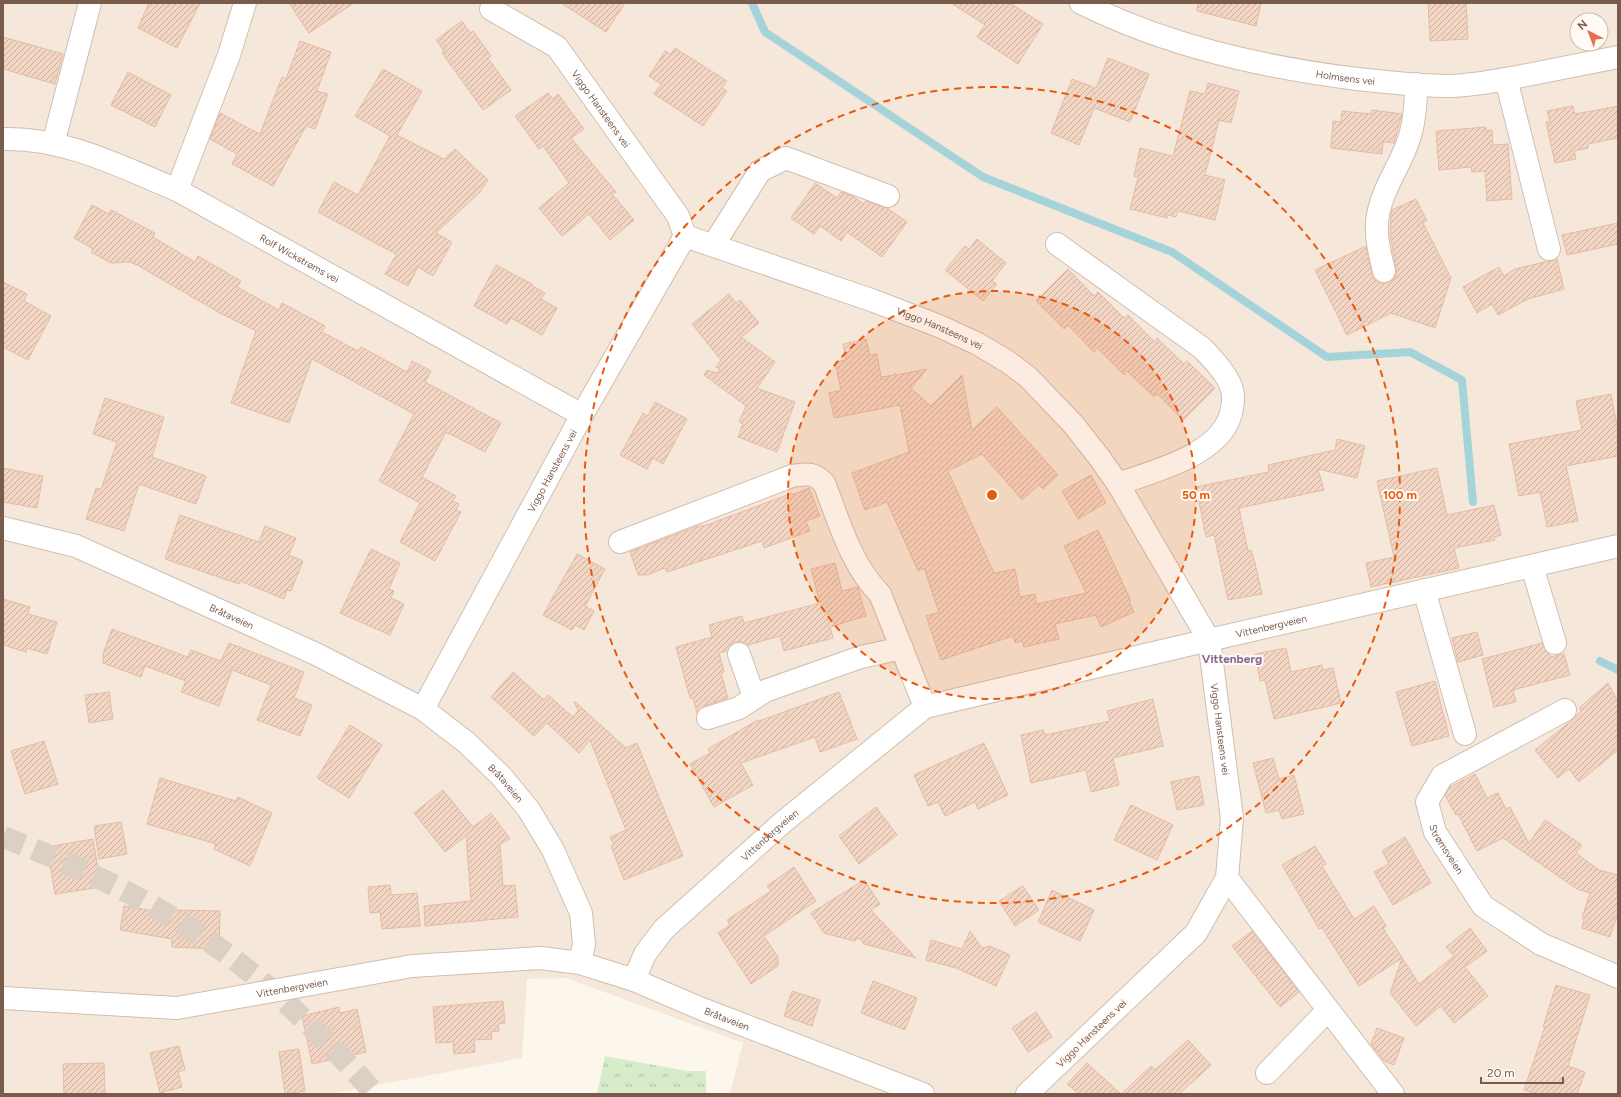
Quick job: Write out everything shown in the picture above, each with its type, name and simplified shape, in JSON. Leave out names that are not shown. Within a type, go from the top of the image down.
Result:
[{"type":"street","points":[[53,144],[90,3]]},
{"type":"street","points":[[177,190],[229,55],[244,3]]},
{"type":"street","name":"Holmsens vei","points":[[1081,3],[1112,18],[1152,34],[1234,58],[1326,75],[1449,86],[1506,79],[1618,57]]},
{"type":"street","name":"Viggo Hansteens vei","points":[[422,708],[582,415],[685,236],[678,216],[557,47],[491,9]]},
{"type":"street","points":[[1506,79],[1549,249]]},
{"type":"street","points":[[1384,271],[1378,247],[1378,222],[1382,198],[1409,139],[1416,109],[1416,84]]},
{"type":"street","name":"Rolf Wickstrøms vei","points":[[3,139],[53,144],[109,162],[177,190],[582,415]]},
{"type":"street","points":[[714,244],[760,171],[786,158],[888,196]]},
{"type":"street","name":"Viggo Hansteens vei","points":[[685,236],[714,244],[874,300],[939,326],[978,344],[1008,362],[1028,377],[1068,419],[1118,484],[1209,640],[1232,818],[1227,878],[1196,933],[1028,1094]]},
{"type":"street","points":[[1057,244],[1202,348],[1215,361],[1232,390],[1231,414],[1218,438],[1204,449],[1118,484]]},
{"type":"street","points":[[620,542],[792,476],[807,474],[816,476],[824,483],[857,564],[867,581],[880,594],[925,707]]},
{"type":"street","name":"Bråtaveien","points":[[3,528],[76,546],[316,654],[422,708],[467,743],[502,777],[529,810],[553,850],[581,913],[584,944],[580,963],[634,980],[702,1010],[923,1094]]},
{"type":"street","name":"Vittenbergveien","points":[[634,980],[644,954],[664,928],[782,823],[925,707],[1618,546]]},
{"type":"street","points":[[1532,566],[1555,643]]},
{"type":"street","points":[[1424,590],[1465,734]]},
{"type":"street","points":[[708,718],[739,708],[765,691],[861,657],[902,648]]},
{"type":"street","points":[[739,654],[754,697]]},
{"type":"street","name":"Strømsveien","points":[[1565,710],[1442,776],[1427,802],[1435,832],[1483,906],[1541,944],[1618,977]]},
{"type":"street","points":[[1227,878],[1393,1094]]},
{"type":"street","name":"Vittenbergveien","points":[[3,998],[177,1008],[412,966],[542,958],[580,963]]},
{"type":"street","points":[[1267,1073],[1328,1010]]},
{"type":"shaded area","points":[[3,3],[1618,3],[1618,1094],[730,1094],[743,1043],[566,978],[527,979],[522,1058],[329,1094],[3,1094]]},
{"type":"green space","points":[[605,1056],[687,1071],[706,1071],[706,1094],[597,1094]]},
{"type":"building","points":[[149,3],[200,3],[177,48],[138,28]]},
{"type":"building","points":[[289,3],[354,3],[309,33]]},
{"type":"building","points":[[561,3],[625,3],[606,32]]},
{"type":"building","points":[[951,3],[1010,3],[1043,24],[1018,64],[977,37],[985,25]]},
{"type":"building","points":[[1198,3],[1261,3],[1256,26],[1197,11]]},
{"type":"building","points":[[1428,3],[1466,3],[1468,39],[1430,41]]},
{"type":"building","points":[[462,21],[470,33],[473,31],[491,56],[488,58],[511,90],[483,110],[442,53],[444,51],[436,40]]},
{"type":"building","points":[[3,37],[63,54],[55,84],[3,69]]},
{"type":"building","points":[[300,41],[331,52],[317,91],[328,94],[315,129],[306,126],[273,186],[232,164],[237,154],[210,139],[220,113],[260,134],[282,77],[286,79]]},
{"type":"building","points":[[675,48],[727,81],[722,88],[727,91],[703,126],[654,94],[661,84],[649,76],[665,51],[671,54]]},
{"type":"building","points":[[1108,58],[1149,74],[1130,122],[1094,108],[1079,145],[1051,133],[1072,79],[1096,88]]},
{"type":"building","points":[[383,69],[422,91],[397,135],[444,159],[455,149],[488,180],[480,192],[436,233],[452,242],[433,276],[418,267],[408,286],[385,274],[396,255],[394,253],[318,212],[334,182],[358,195],[390,136],[355,116]]},
{"type":"building","points":[[128,72],[171,95],[155,127],[111,105]]},
{"type":"building","points":[[1208,83],[1239,91],[1231,123],[1219,120],[1205,175],[1225,180],[1215,220],[1178,211],[1176,217],[1168,215],[1167,218],[1130,209],[1138,177],[1134,176],[1140,148],[1173,156],[1190,91],[1205,94]]},
{"type":"building","points":[[548,93],[553,99],[558,94],[584,129],[571,138],[616,192],[612,194],[634,220],[610,240],[589,214],[562,236],[539,208],[569,183],[543,146],[539,149],[515,116]]},
{"type":"building","points":[[1573,106],[1575,114],[1618,106],[1618,138],[1588,144],[1588,148],[1574,151],[1576,159],[1555,163],[1546,122],[1550,122],[1547,111]]},
{"type":"building","points":[[1372,110],[1402,114],[1394,143],[1383,142],[1382,154],[1331,148],[1333,121],[1341,122],[1342,111],[1371,114]]},
{"type":"building","points":[[1486,127],[1486,131],[1492,130],[1493,145],[1508,144],[1512,199],[1487,201],[1485,171],[1472,172],[1471,167],[1439,170],[1436,131]]},
{"type":"building","points":[[815,183],[837,198],[841,192],[852,196],[864,204],[866,201],[887,208],[907,222],[882,257],[847,232],[841,241],[820,226],[814,234],[791,218]]},
{"type":"building","points":[[1416,199],[1427,221],[1423,223],[1451,278],[1435,328],[1391,313],[1347,335],[1315,270],[1366,246],[1372,274],[1375,279],[1381,283],[1387,283],[1392,280],[1396,275],[1396,268],[1390,234],[1391,213],[1392,210]]},
{"type":"building","points":[[92,205],[109,214],[111,210],[155,233],[153,237],[195,262],[198,256],[241,281],[237,287],[279,310],[282,303],[325,326],[322,332],[358,351],[361,347],[407,372],[412,361],[431,371],[425,382],[501,423],[485,452],[446,432],[422,477],[456,496],[453,501],[459,504],[456,510],[461,512],[435,561],[400,542],[420,503],[379,481],[414,414],[312,359],[289,423],[231,403],[256,331],[220,313],[137,265],[130,262],[111,263],[91,252],[93,249],[74,238]]},
{"type":"building","points":[[1618,223],[1618,244],[1567,255],[1562,235]]},
{"type":"building","points":[[977,239],[1006,263],[992,281],[997,284],[983,301],[945,270],[965,246],[969,249]]},
{"type":"building","points":[[1557,259],[1564,289],[1528,299],[1498,315],[1492,304],[1477,313],[1463,287],[1499,267],[1504,276],[1515,269]]},
{"type":"building","points":[[496,265],[532,284],[531,285],[545,293],[541,299],[557,308],[542,335],[511,318],[507,324],[474,306]]},
{"type":"building","points":[[1068,269],[1094,296],[1098,292],[1124,318],[1128,315],[1154,341],[1157,338],[1184,364],[1187,361],[1215,388],[1183,420],[1157,394],[1154,397],[1127,371],[1124,375],[1097,348],[1094,352],[1068,325],[1064,329],[1036,301]]},
{"type":"building","points":[[3,282],[27,294],[24,301],[51,316],[28,360],[3,347]]},
{"type":"building","points":[[729,294],[736,303],[740,300],[759,323],[741,337],[775,362],[757,388],[795,402],[777,452],[738,437],[743,424],[739,422],[746,406],[704,375],[707,370],[717,373],[720,369],[716,367],[721,360],[692,324]]},
{"type":"building","points":[[866,339],[870,355],[877,354],[881,377],[895,375],[895,373],[896,375],[927,369],[911,388],[931,406],[962,375],[972,430],[997,407],[1058,475],[1043,489],[1039,485],[1022,500],[982,454],[948,471],[994,573],[1015,569],[1020,597],[1035,594],[1037,604],[1086,593],[1064,546],[1098,530],[1131,601],[1129,602],[1134,612],[1101,627],[1096,615],[1055,624],[1059,639],[1024,647],[1022,641],[1015,643],[1013,636],[941,660],[926,616],[939,612],[924,568],[918,571],[887,502],[865,510],[852,473],[909,452],[900,405],[834,418],[829,393],[841,390],[835,362],[846,360],[843,344]]},
{"type":"building","points":[[1611,394],[1618,431],[1618,456],[1566,466],[1578,521],[1547,527],[1540,492],[1519,496],[1509,444],[1582,430],[1576,401]]},
{"type":"building","points":[[105,398],[164,417],[152,457],[206,476],[196,504],[139,484],[124,531],[86,519],[96,488],[101,489],[117,442],[93,434]]},
{"type":"building","points":[[655,402],[687,419],[663,464],[653,458],[647,469],[620,455],[643,413],[648,416]]},
{"type":"building","points":[[1337,439],[1365,446],[1357,478],[1318,469],[1324,490],[1239,508],[1248,551],[1251,550],[1262,594],[1228,600],[1214,535],[1206,537],[1196,487],[1269,472],[1268,465],[1335,450]]},
{"type":"building","points":[[3,468],[43,476],[37,508],[3,502]]},
{"type":"building","points":[[1437,468],[1447,515],[1494,505],[1501,535],[1494,537],[1495,540],[1454,548],[1459,568],[1371,587],[1366,563],[1394,557],[1377,481]]},
{"type":"building","points":[[1091,475],[1106,503],[1078,519],[1062,491]]},
{"type":"building","points":[[809,488],[820,516],[806,521],[810,531],[764,548],[762,541],[667,572],[665,568],[647,575],[638,575],[630,552],[695,527],[707,525]]},
{"type":"building","points":[[180,515],[259,542],[265,526],[296,538],[289,555],[303,561],[291,591],[287,590],[284,599],[240,581],[239,584],[165,559]]},
{"type":"building","points":[[371,549],[400,563],[389,589],[394,591],[391,598],[404,604],[390,635],[340,613]]},
{"type":"building","points":[[577,554],[605,569],[585,606],[594,611],[584,630],[575,625],[572,630],[543,615]]},
{"type":"building","points":[[835,563],[842,591],[858,587],[866,616],[830,627],[833,638],[784,651],[780,636],[748,645],[742,642],[735,642],[727,651],[719,653],[724,672],[721,673],[728,698],[704,706],[697,713],[693,698],[690,698],[676,647],[712,637],[709,625],[742,616],[744,623],[820,603],[811,569]]},
{"type":"building","points":[[3,599],[30,607],[28,614],[57,622],[47,654],[27,648],[26,652],[3,645]]},
{"type":"building","points":[[112,629],[188,657],[191,650],[221,661],[229,643],[304,672],[294,698],[312,705],[300,736],[257,720],[271,685],[232,670],[219,706],[181,692],[186,681],[145,666],[141,677],[103,663],[103,654]]},
{"type":"building","points":[[1477,632],[1483,655],[1458,662],[1452,638]]},
{"type":"building","points":[[1542,643],[1551,657],[1564,654],[1570,675],[1513,690],[1516,702],[1494,707],[1482,659]]},
{"type":"building","points":[[1286,648],[1291,672],[1322,665],[1323,670],[1333,668],[1341,703],[1274,719],[1265,680],[1260,681],[1255,654]]},
{"type":"building","points":[[513,672],[544,700],[548,695],[573,717],[578,711],[574,701],[626,748],[637,743],[683,856],[624,880],[611,846],[614,845],[610,837],[626,830],[590,740],[579,753],[547,723],[534,736],[491,697]]},
{"type":"building","points":[[1435,681],[1449,736],[1412,746],[1396,692]]},
{"type":"building","points":[[1608,683],[1618,702],[1618,750],[1579,782],[1569,769],[1558,778],[1535,750],[1571,721],[1581,711],[1579,708]]},
{"type":"building","points":[[109,692],[113,719],[89,723],[85,695]]},
{"type":"building","points":[[839,692],[857,739],[820,752],[815,737],[741,763],[753,785],[714,807],[690,764],[710,753],[708,749],[758,720],[759,721]]},
{"type":"building","points":[[1153,699],[1163,746],[1113,758],[1119,785],[1091,792],[1086,770],[1031,783],[1021,735],[1043,730],[1045,735],[1110,721],[1107,711]]},
{"type":"building","points":[[350,725],[382,745],[349,798],[317,778]]},
{"type":"building","points":[[44,741],[58,784],[25,794],[11,751]]},
{"type":"building","points":[[984,743],[1008,795],[978,809],[975,802],[945,816],[938,802],[928,806],[914,775]]},
{"type":"building","points":[[1273,758],[1279,779],[1294,775],[1304,814],[1282,819],[1279,810],[1266,813],[1253,763]]},
{"type":"building","points":[[1475,774],[1487,798],[1498,793],[1506,809],[1510,807],[1529,843],[1545,820],[1582,845],[1576,853],[1599,870],[1618,875],[1618,914],[1610,937],[1582,928],[1584,919],[1582,918],[1590,893],[1577,889],[1503,838],[1477,851],[1458,814],[1456,815],[1445,795],[1450,787]]},
{"type":"building","points":[[1199,776],[1204,805],[1177,810],[1171,782]]},
{"type":"building","points":[[160,778],[236,801],[238,797],[272,813],[250,866],[214,849],[216,844],[147,824]]},
{"type":"building","points":[[443,790],[473,827],[491,813],[510,839],[500,844],[503,886],[515,885],[518,917],[425,926],[424,906],[471,901],[466,836],[445,852],[414,813]]},
{"type":"building","points":[[1131,805],[1173,825],[1157,860],[1114,840]]},
{"type":"building","points":[[876,807],[897,835],[859,864],[839,836]]},
{"type":"building","points":[[121,822],[127,854],[99,859],[94,826]]},
{"type":"building","points":[[1405,837],[1431,883],[1393,905],[1374,872],[1389,864],[1382,851]]},
{"type":"building","points":[[93,839],[101,887],[55,894],[47,847]]},
{"type":"building","points":[[1315,846],[1326,864],[1322,866],[1354,919],[1374,906],[1386,926],[1383,928],[1419,984],[1454,956],[1446,947],[1470,928],[1487,951],[1465,967],[1488,996],[1454,1023],[1441,1006],[1416,1026],[1390,993],[1402,958],[1359,986],[1322,928],[1319,929],[1282,865]]},
{"type":"building","points":[[794,867],[816,901],[764,936],[778,957],[778,966],[751,984],[718,933],[730,925],[727,920],[771,891],[767,886]]},
{"type":"building","points":[[864,880],[880,904],[871,910],[916,958],[864,944],[859,938],[854,941],[824,933],[811,913]]},
{"type":"building","points":[[390,885],[391,895],[417,893],[420,926],[382,929],[380,912],[370,913],[368,887]]},
{"type":"building","points":[[1023,886],[1039,910],[1015,926],[999,901]]},
{"type":"building","points":[[1052,890],[1094,910],[1080,941],[1038,922]]},
{"type":"building","points":[[124,906],[173,914],[173,910],[220,911],[219,949],[172,947],[172,939],[120,930]]},
{"type":"building","points":[[970,931],[982,948],[990,946],[1010,955],[996,986],[956,968],[926,960],[931,940],[962,949]]},
{"type":"building","points":[[1252,931],[1299,992],[1280,1007],[1232,946]]},
{"type":"building","points":[[873,981],[917,998],[905,1030],[861,1013]]},
{"type":"building","points":[[1556,985],[1590,995],[1568,1066],[1585,1072],[1577,1094],[1538,1094],[1524,1090],[1545,1027],[1543,1027]]},
{"type":"building","points":[[792,991],[820,1000],[812,1026],[784,1016]]},
{"type":"building","points":[[503,1001],[505,1023],[498,1024],[499,1031],[491,1032],[492,1039],[474,1040],[475,1052],[454,1054],[453,1042],[436,1043],[433,1007]]},
{"type":"building","points":[[339,1007],[340,1013],[357,1009],[366,1052],[312,1064],[302,1016]]},
{"type":"building","points":[[1036,1012],[1052,1037],[1028,1052],[1012,1028]]},
{"type":"building","points":[[1377,1028],[1404,1038],[1394,1065],[1384,1061],[1371,1044]]},
{"type":"building","points":[[1188,1040],[1211,1065],[1179,1094],[1121,1094],[1151,1066],[1155,1070]]},
{"type":"building","points":[[179,1046],[185,1070],[178,1072],[182,1087],[160,1093],[150,1053]]},
{"type":"building","points":[[299,1049],[305,1091],[285,1094],[279,1052]]},
{"type":"building","points":[[104,1063],[105,1094],[64,1094],[63,1064]]},
{"type":"building","points":[[1087,1063],[1121,1094],[1079,1094],[1067,1084]]},
{"type":"waterway","points":[[752,3],[765,32],[983,177],[1172,252],[1327,357],[1410,352],[1462,380],[1473,502]]},
{"type":"waterway","points":[[1600,661],[1618,670]]},
{"type":"tunnel","points":[[3,837],[48,855],[136,897],[206,939],[258,979],[307,1022],[375,1094]]},
{"type":"district","name":"Vittenberg","points":[[1232,659]]}]
